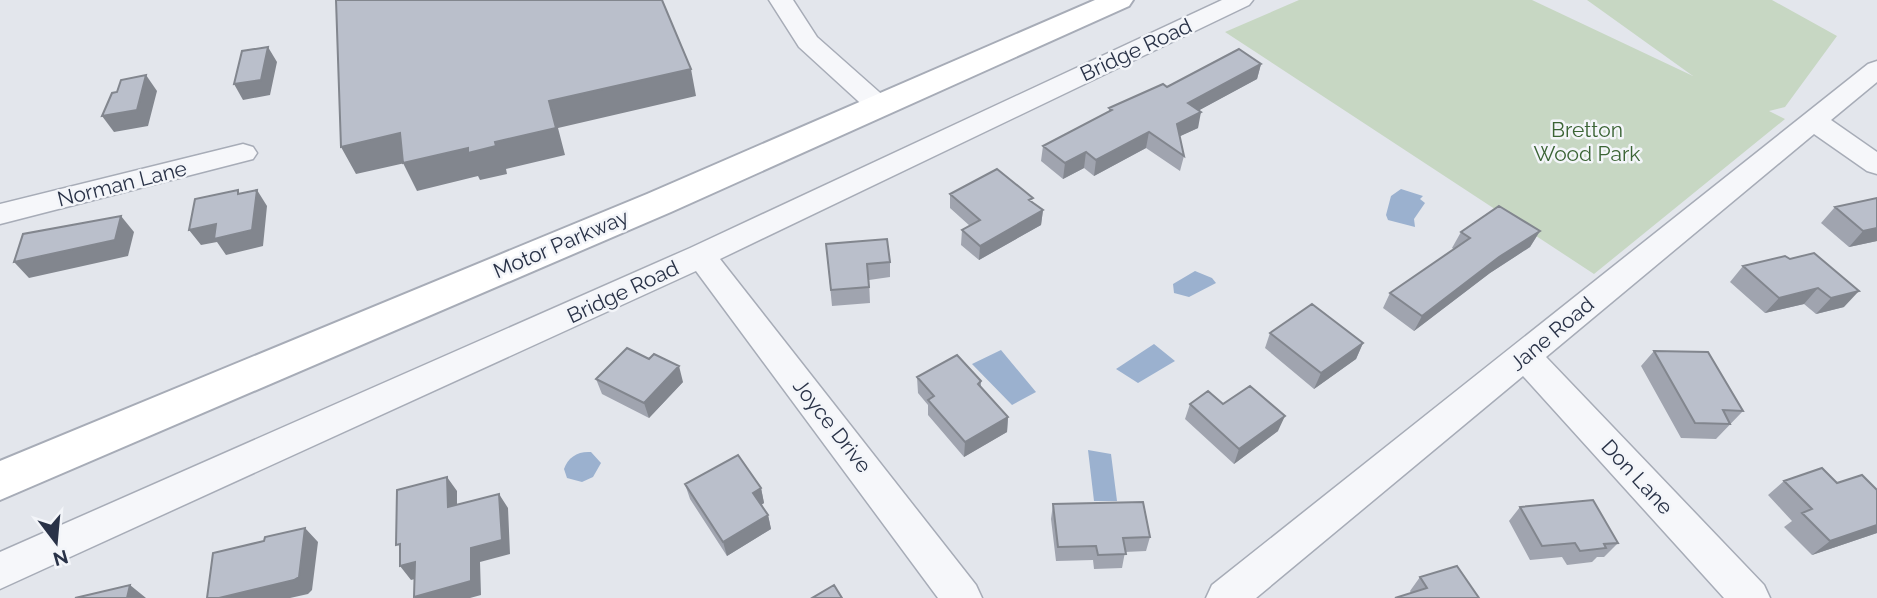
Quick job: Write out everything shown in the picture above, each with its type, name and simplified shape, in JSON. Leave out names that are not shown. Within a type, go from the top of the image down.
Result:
[{"type":"main road","name":"Motor Parkway","points":[[0,481],[659,203],[878,104],[1119,0]]},
{"type":"street","points":[[781,0],[808,42],[878,104]]},
{"type":"street","name":"Bridge Road","points":[[0,572],[701,256],[1241,0]]},
{"type":"street","name":"Jane Road","points":[[1226,598],[1877,69]]},
{"type":"street","points":[[1814,121],[1877,165]]},
{"type":"street","name":"Norman Lane","points":[[0,214],[243,153]]},
{"type":"street","name":"Joyce Drive","points":[[701,256],[962,598]]},
{"type":"street","name":"Don Lane","points":[[1525,356],[1749,598]]},
{"type":"green space","name":"Bretton Wood Park","points":[[1299,0],[1532,0],[1693,76],[1587,0],[1772,0],[1837,36],[1785,107],[1769,111],[1785,119],[1594,274],[1225,32]]},
{"type":"water","points":[[1401,189],[1423,196],[1420,199],[1425,203],[1414,219],[1415,227],[1388,220],[1386,215],[1391,196]]},
{"type":"water","points":[[1195,271],[1212,278],[1216,283],[1189,297],[1174,293],[1173,284]]},
{"type":"water","points":[[1154,344],[1175,361],[1138,383],[1116,369]]},
{"type":"water","points":[[1001,350],[1036,392],[1012,405],[972,364]]},
{"type":"water","points":[[1088,450],[1111,454],[1117,501],[1094,501]]},
{"type":"water","points":[[591,452],[601,463],[593,477],[582,482],[567,478],[564,469],[571,458]]},
{"type":"building","points":[[336,0],[662,0],[691,69],[549,101],[556,128],[495,142],[496,146],[468,153],[468,148],[403,163],[400,133],[341,147]]},
{"type":"building","points":[[268,47],[261,80],[234,84],[242,51]]},
{"type":"building","points":[[1239,49],[1261,64],[1188,103],[1201,112],[1177,124],[1184,156],[1149,132],[1096,160],[1086,152],[1065,163],[1043,146],[1112,110],[1109,108],[1163,84],[1167,87]]},
{"type":"building","points":[[146,75],[137,110],[102,116],[121,80]]},
{"type":"building","points":[[997,169],[1033,198],[1029,200],[1043,210],[980,246],[962,230],[980,220],[950,194]]},
{"type":"building","points":[[238,190],[238,194],[257,190],[252,230],[214,239],[216,224],[189,230],[195,199]]},
{"type":"building","points":[[1877,198],[1877,228],[1863,231],[1835,207]]},
{"type":"building","points":[[1499,206],[1540,231],[1499,257],[1422,316],[1390,293],[1470,238],[1461,232]]},
{"type":"building","points":[[121,216],[115,240],[14,262],[23,234]]},
{"type":"building","points":[[887,239],[890,262],[867,264],[869,287],[831,290],[826,244]]},
{"type":"building","points":[[1814,253],[1859,291],[1831,298],[1818,288],[1779,298],[1743,266],[1785,256],[1790,259]]},
{"type":"building","points":[[1312,304],[1363,343],[1321,373],[1270,333]]},
{"type":"building","points":[[627,348],[649,359],[654,354],[679,366],[644,403],[596,379]]},
{"type":"building","points":[[1654,351],[1708,352],[1743,411],[1723,410],[1730,424],[1695,423]]},
{"type":"building","points":[[957,355],[981,381],[978,384],[1008,417],[965,442],[928,400],[934,396],[917,377]]},
{"type":"building","points":[[1250,386],[1285,416],[1239,449],[1190,404],[1208,391],[1223,404]]},
{"type":"building","points":[[738,455],[761,488],[753,493],[768,515],[723,542],[685,484]]},
{"type":"building","points":[[1822,468],[1837,483],[1862,475],[1877,490],[1877,525],[1830,541],[1802,513],[1812,509],[1784,481]]},
{"type":"building","points":[[447,477],[448,507],[499,494],[502,540],[471,548],[471,581],[414,597],[415,562],[400,566],[400,544],[396,545],[397,490]]},
{"type":"building","points":[[1593,500],[1618,543],[1604,544],[1606,548],[1580,551],[1575,543],[1542,546],[1520,507]]},
{"type":"building","points":[[1143,502],[1150,537],[1123,538],[1126,554],[1098,555],[1096,546],[1058,547],[1053,504]]},
{"type":"building","points":[[305,528],[299,577],[219,598],[207,598],[213,553]]},
{"type":"building","points":[[1457,566],[1479,598],[1395,598],[1427,588],[1420,577]]},
{"type":"building","points":[[130,585],[127,598],[75,598]]},
{"type":"building","points":[[834,585],[842,598],[812,598]]}]
